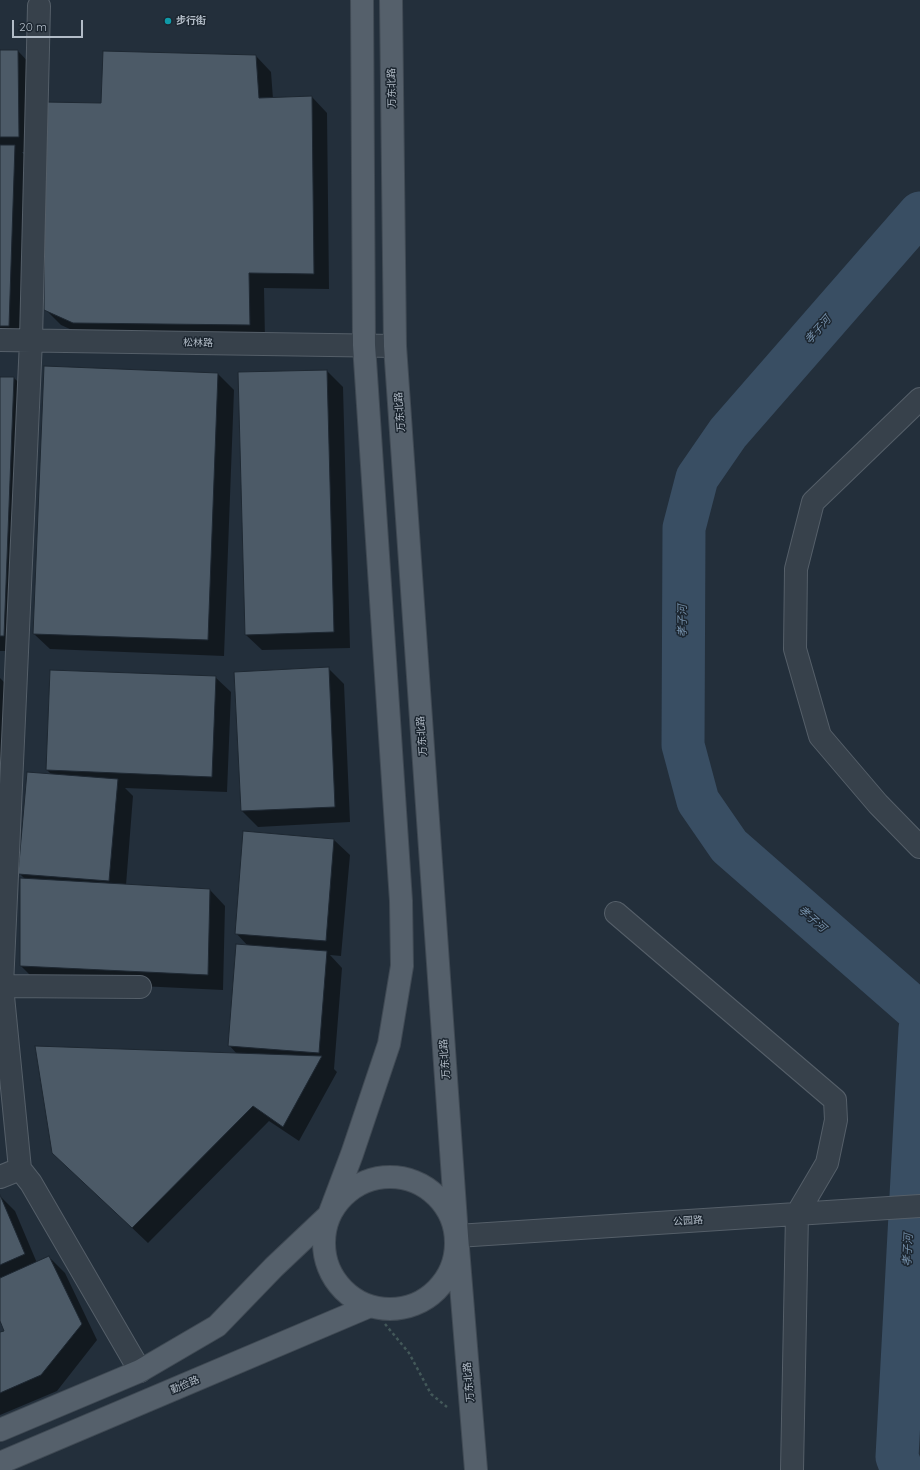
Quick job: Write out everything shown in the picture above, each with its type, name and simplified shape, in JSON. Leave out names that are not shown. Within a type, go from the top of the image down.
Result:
[{"type":"main road","points":[[0,1430],[140,1371],[217,1326],[274,1267],[329,1215],[342,1197],[360,1184],[382,1177],[403,1177],[423,1185],[440,1198],[451,1216],[457,1236],[455,1258],[447,1277],[433,1294],[415,1304],[393,1309],[370,1306],[350,1296],[335,1280],[326,1260],[325,1252],[324,1237],[329,1215],[352,1154],[389,1044],[402,966],[401,901],[364,345],[362,0]]},
{"type":"main road","name":"万东北路","points":[[391,0],[396,346],[457,1236],[476,1470]]},
{"type":"main road","name":"勤俭路","points":[[0,1463],[370,1306]]},
{"type":"street","points":[[39,6],[31,340],[8,655],[1,986],[20,1169],[31,1183],[140,1371]]},
{"type":"street","name":"松林路","points":[[0,340],[396,346]]},
{"type":"street","points":[[920,398],[813,502],[796,569],[795,649],[820,736],[878,804],[920,847]]},
{"type":"street","points":[[616,913],[835,1100],[836,1120],[827,1163],[797,1214],[792,1470]]},
{"type":"street","points":[[1,986],[140,987]]},
{"type":"street","points":[[0,1177],[20,1169]]},
{"type":"street","name":"公园路","points":[[457,1236],[920,1206]]},
{"type":"path","points":[[370,1306],[409,1353],[431,1394],[472,1428]]},
{"type":"building","points":[[0,50],[18,50],[19,137],[0,137]]},
{"type":"building","points":[[103,51],[256,55],[259,98],[312,96],[314,274],[249,273],[250,325],[73,323],[44,310],[45,102],[101,103]]},
{"type":"building","points":[[0,145],[15,145],[9,326],[0,326]]},
{"type":"building","points":[[44,366],[218,373],[208,640],[33,634]]},
{"type":"building","points":[[327,370],[334,632],[245,635],[238,372]]},
{"type":"building","points":[[0,377],[14,377],[4,636],[0,636]]},
{"type":"building","points":[[329,667],[335,807],[241,811],[234,672]]},
{"type":"building","points":[[50,670],[216,676],[212,777],[46,770]]},
{"type":"building","points":[[27,772],[118,779],[109,881],[18,874]]},
{"type":"building","points":[[243,831],[334,839],[326,941],[235,934]]},
{"type":"building","points":[[20,878],[210,889],[208,975],[20,966]]},
{"type":"building","points":[[236,944],[327,951],[319,1053],[228,1046]]},
{"type":"building","points":[[35,1046],[322,1056],[283,1127],[253,1106],[132,1228],[52,1153]]},
{"type":"building","points":[[0,1195],[25,1254],[0,1265]]},
{"type":"building","points":[[49,1256],[82,1324],[41,1375],[0,1393],[0,1332],[4,1331],[0,1321],[0,1278]]},
{"type":"waterway","name":"孝子河","points":[[920,213],[728,433],[697,478],[684,528],[683,745],[698,801],[729,846],[920,1013]]},
{"type":"waterway","name":"孝子河","points":[[902,1470],[897,1457],[920,1029]]},
{"type":"place","name":"步行街","points":[[168,21]]}]
